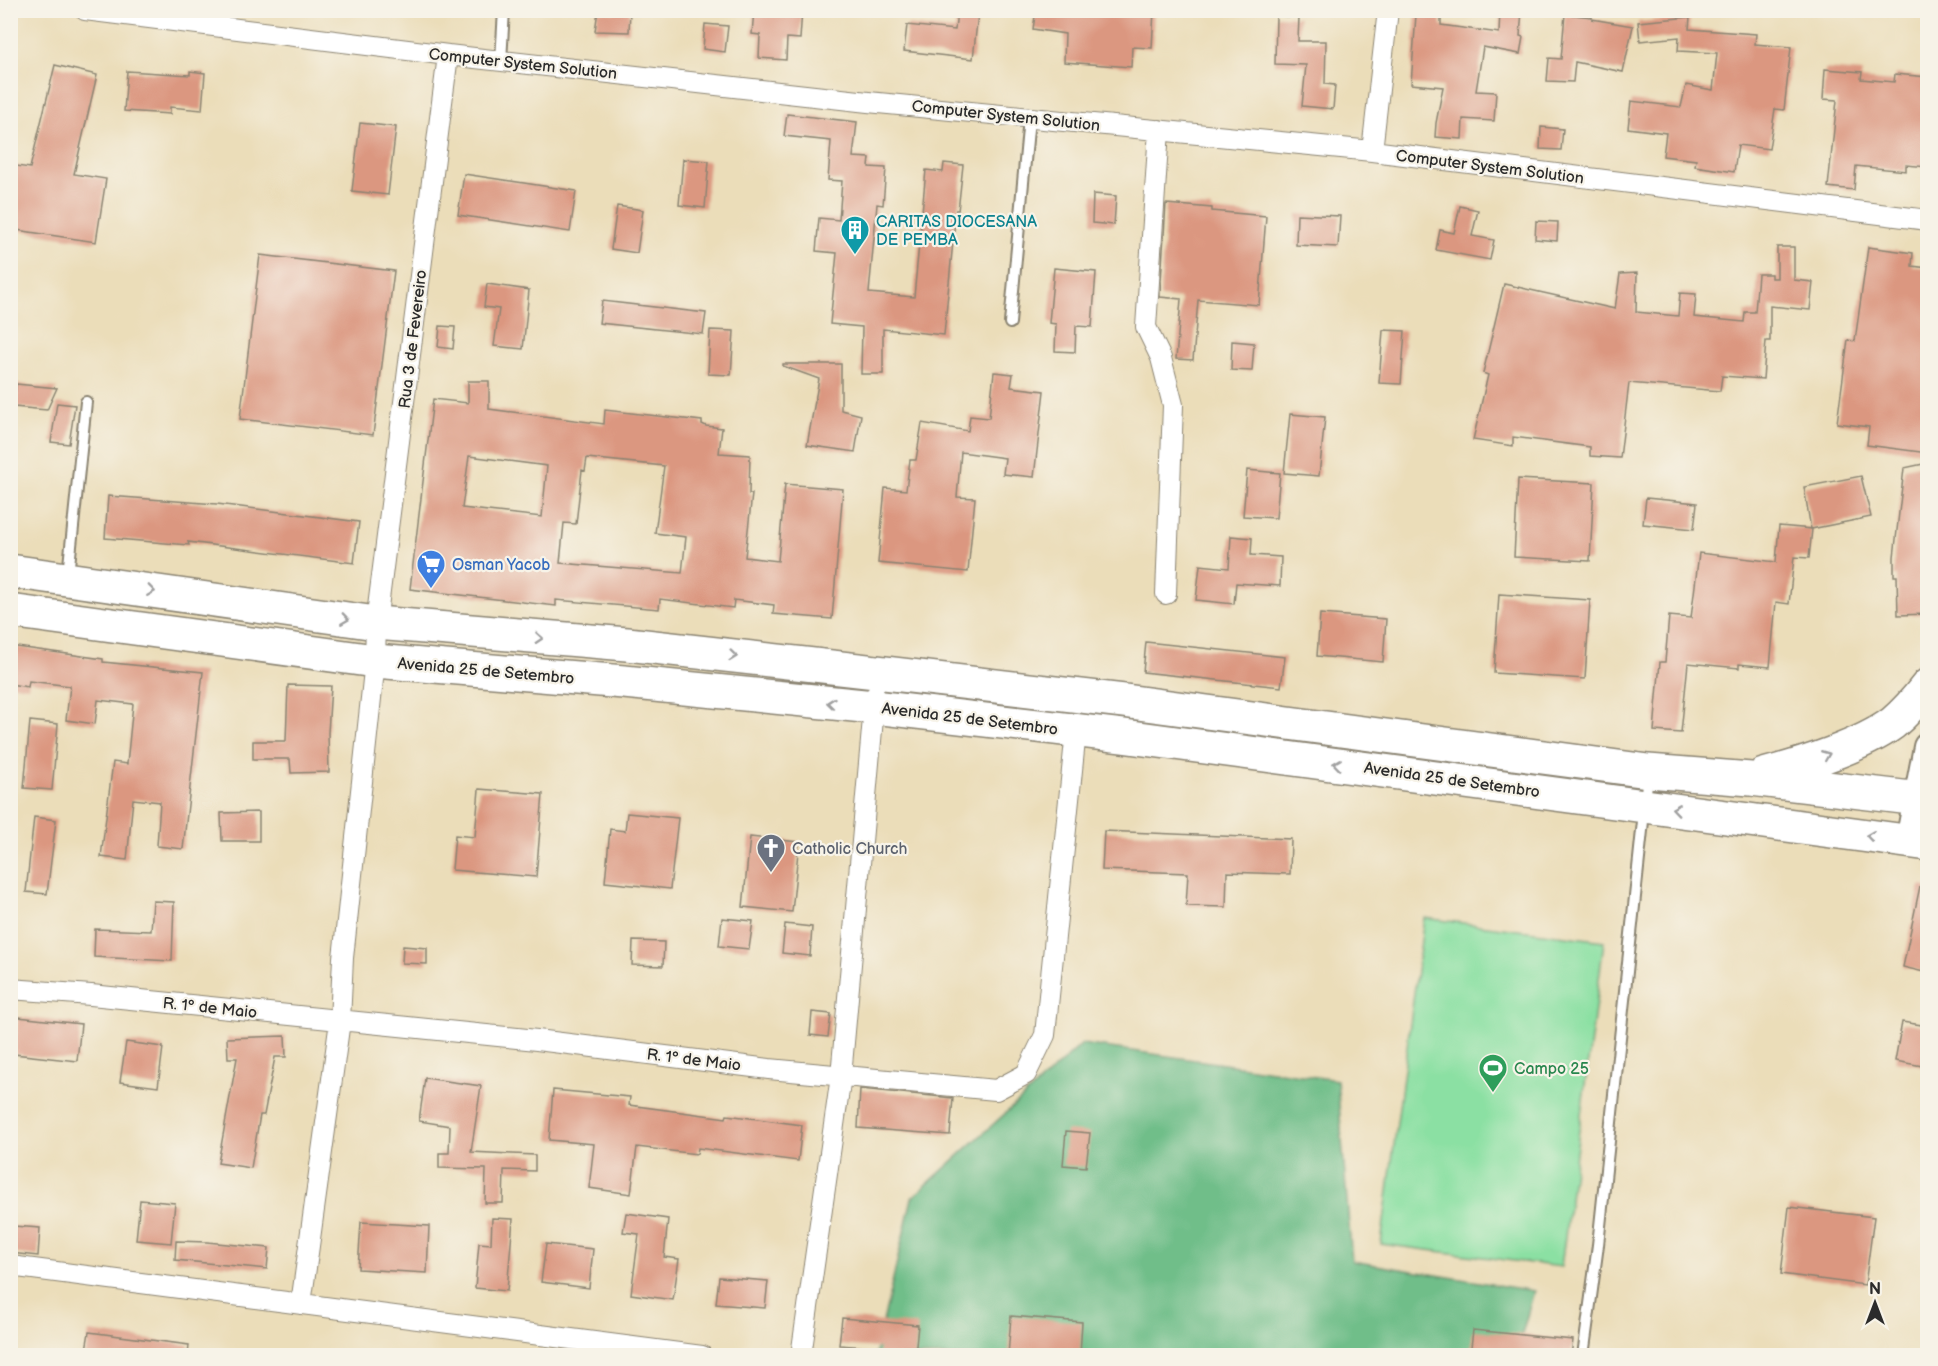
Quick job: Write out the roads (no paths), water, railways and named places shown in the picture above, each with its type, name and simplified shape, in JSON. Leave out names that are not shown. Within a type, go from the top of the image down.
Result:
[{"type":"highway","name":"Avenida 25 de Setembro","points":[[10,571],[376,623],[627,644],[1124,700],[1648,771],[1751,779],[1922,800]]},
{"type":"highway","points":[[104,624],[109,585]]},
{"type":"highway","name":"Avenida 25 de Setembro","points":[[10,611],[375,661],[624,682],[874,707],[1123,736],[1919,842]]},
{"type":"highway","points":[[624,682],[627,644]]},
{"type":"highway","points":[[1751,779],[1797,766],[1856,743],[1893,723],[1928,685]]},
{"type":"highway","points":[[1123,736],[1124,700]]},
{"type":"main road","points":[[1919,842],[1928,747]]},
{"type":"street","name":"Computer System Solution","points":[[85,10],[215,18],[448,55],[1029,118],[1372,151],[1928,220]]},
{"type":"street","points":[[1372,151],[1388,10]]},
{"type":"street","name":"Rua 3 de Fevereiro","points":[[301,1304],[340,1021],[343,958],[375,661],[376,623],[448,55]]},
{"type":"street","points":[[1159,130],[1146,327],[1161,358],[1173,405],[1166,594]]},
{"type":"street","points":[[801,1356],[841,1076],[876,672]]},
{"type":"street","name":"R. 1º de Maio","points":[[10,989],[91,994],[537,1040],[841,1076],[996,1090],[1026,1074],[1045,1035],[1076,731]]},
{"type":"street","points":[[10,1266],[702,1356]]},
{"type":"lane","points":[[501,61],[504,10]]},
{"type":"lane","points":[[1011,324],[1029,118]]},
{"type":"lane","points":[[67,578],[86,402]]},
{"type":"lane","points":[[1583,1356],[1598,1245],[1648,771]]},
{"type":"place","name":"CARITAS DIOCESANA DE PEMBA","points":[[855,256]]},
{"type":"place","name":"Osman Yacob","points":[[431,590]]},
{"type":"place","name":"Catholic Church","points":[[771,874]]},
{"type":"place","name":"Campo 25","points":[[1493,1094]]}]
